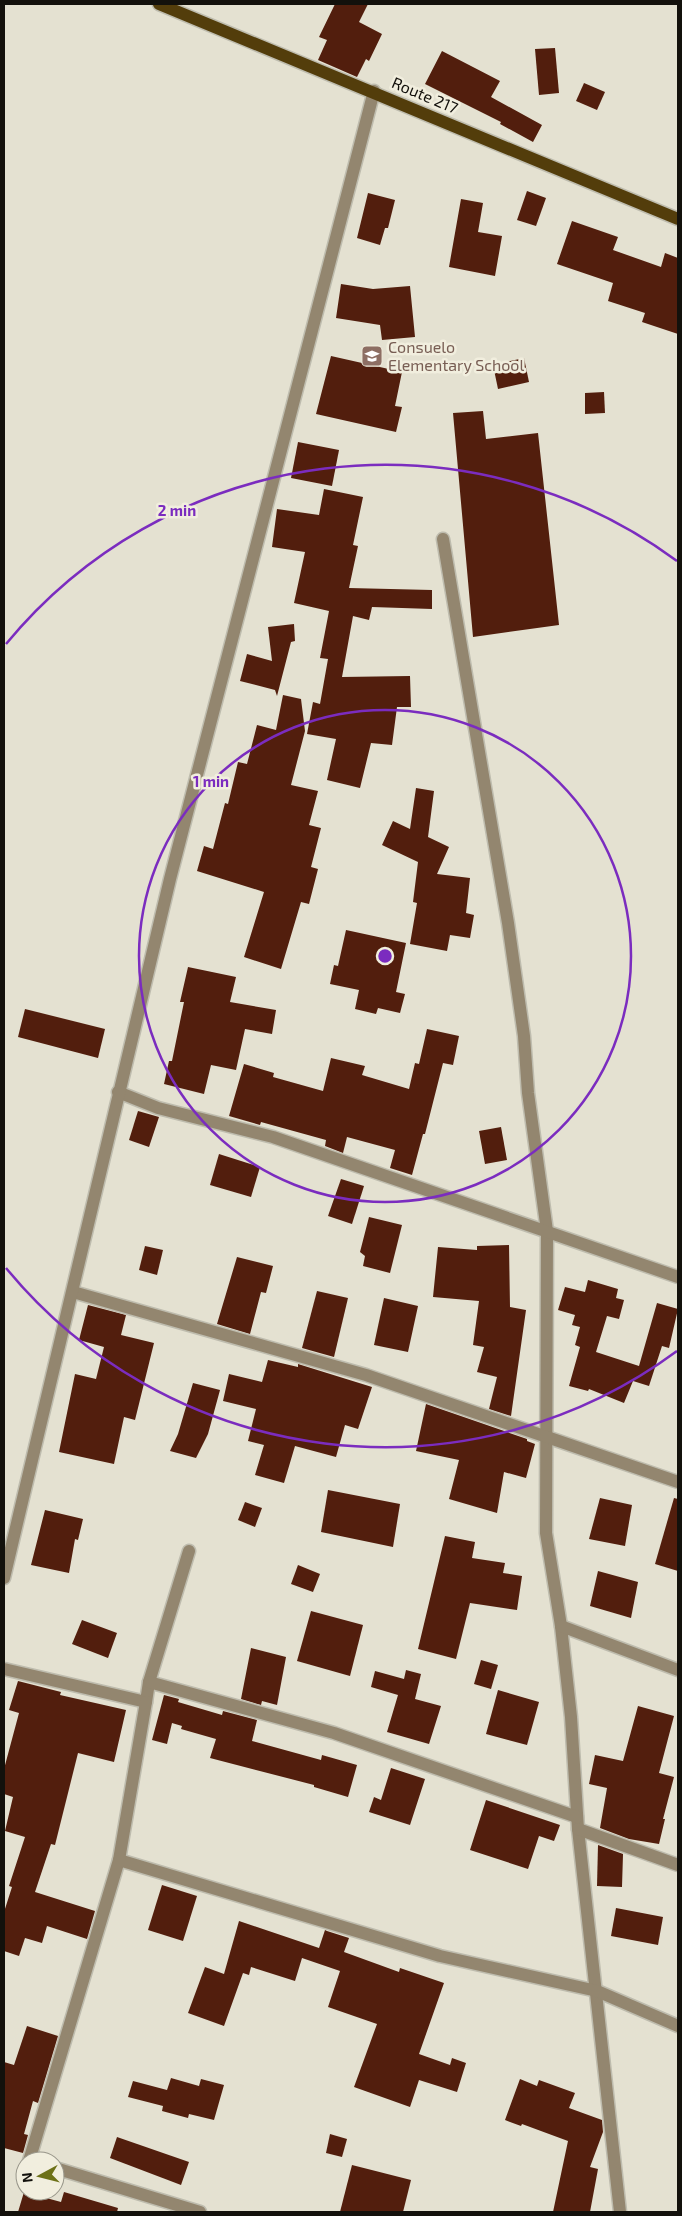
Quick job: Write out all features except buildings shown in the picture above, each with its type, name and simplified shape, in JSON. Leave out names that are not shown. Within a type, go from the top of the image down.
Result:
[{"type":"main road","name":"Route 217","points":[[159,4],[374,91],[678,219]]},
{"type":"street","points":[[4,1578],[170,879],[374,91]]},
{"type":"street","points":[[443,539],[508,923],[547,1231],[546,1533],[561,1626],[571,1717],[578,1823],[620,2212]]},
{"type":"street","points":[[118,1092],[158,1108],[273,1137],[678,1277]]},
{"type":"street","points":[[73,1292],[357,1372],[678,1482]]},
{"type":"street","points":[[32,2151],[119,1860],[149,1682],[189,1551]]},
{"type":"street","points":[[561,1626],[678,1670]]},
{"type":"street","points":[[4,1669],[146,1702]]},
{"type":"street","points":[[149,1682],[334,1733],[578,1823],[678,1865]]},
{"type":"street","points":[[119,1860],[440,1956],[597,1992],[678,2026]]},
{"type":"street","points":[[65,2171],[200,2212]]},
{"type":"place","name":"Consuelo Elementary School","points":[[372,356]]}]
